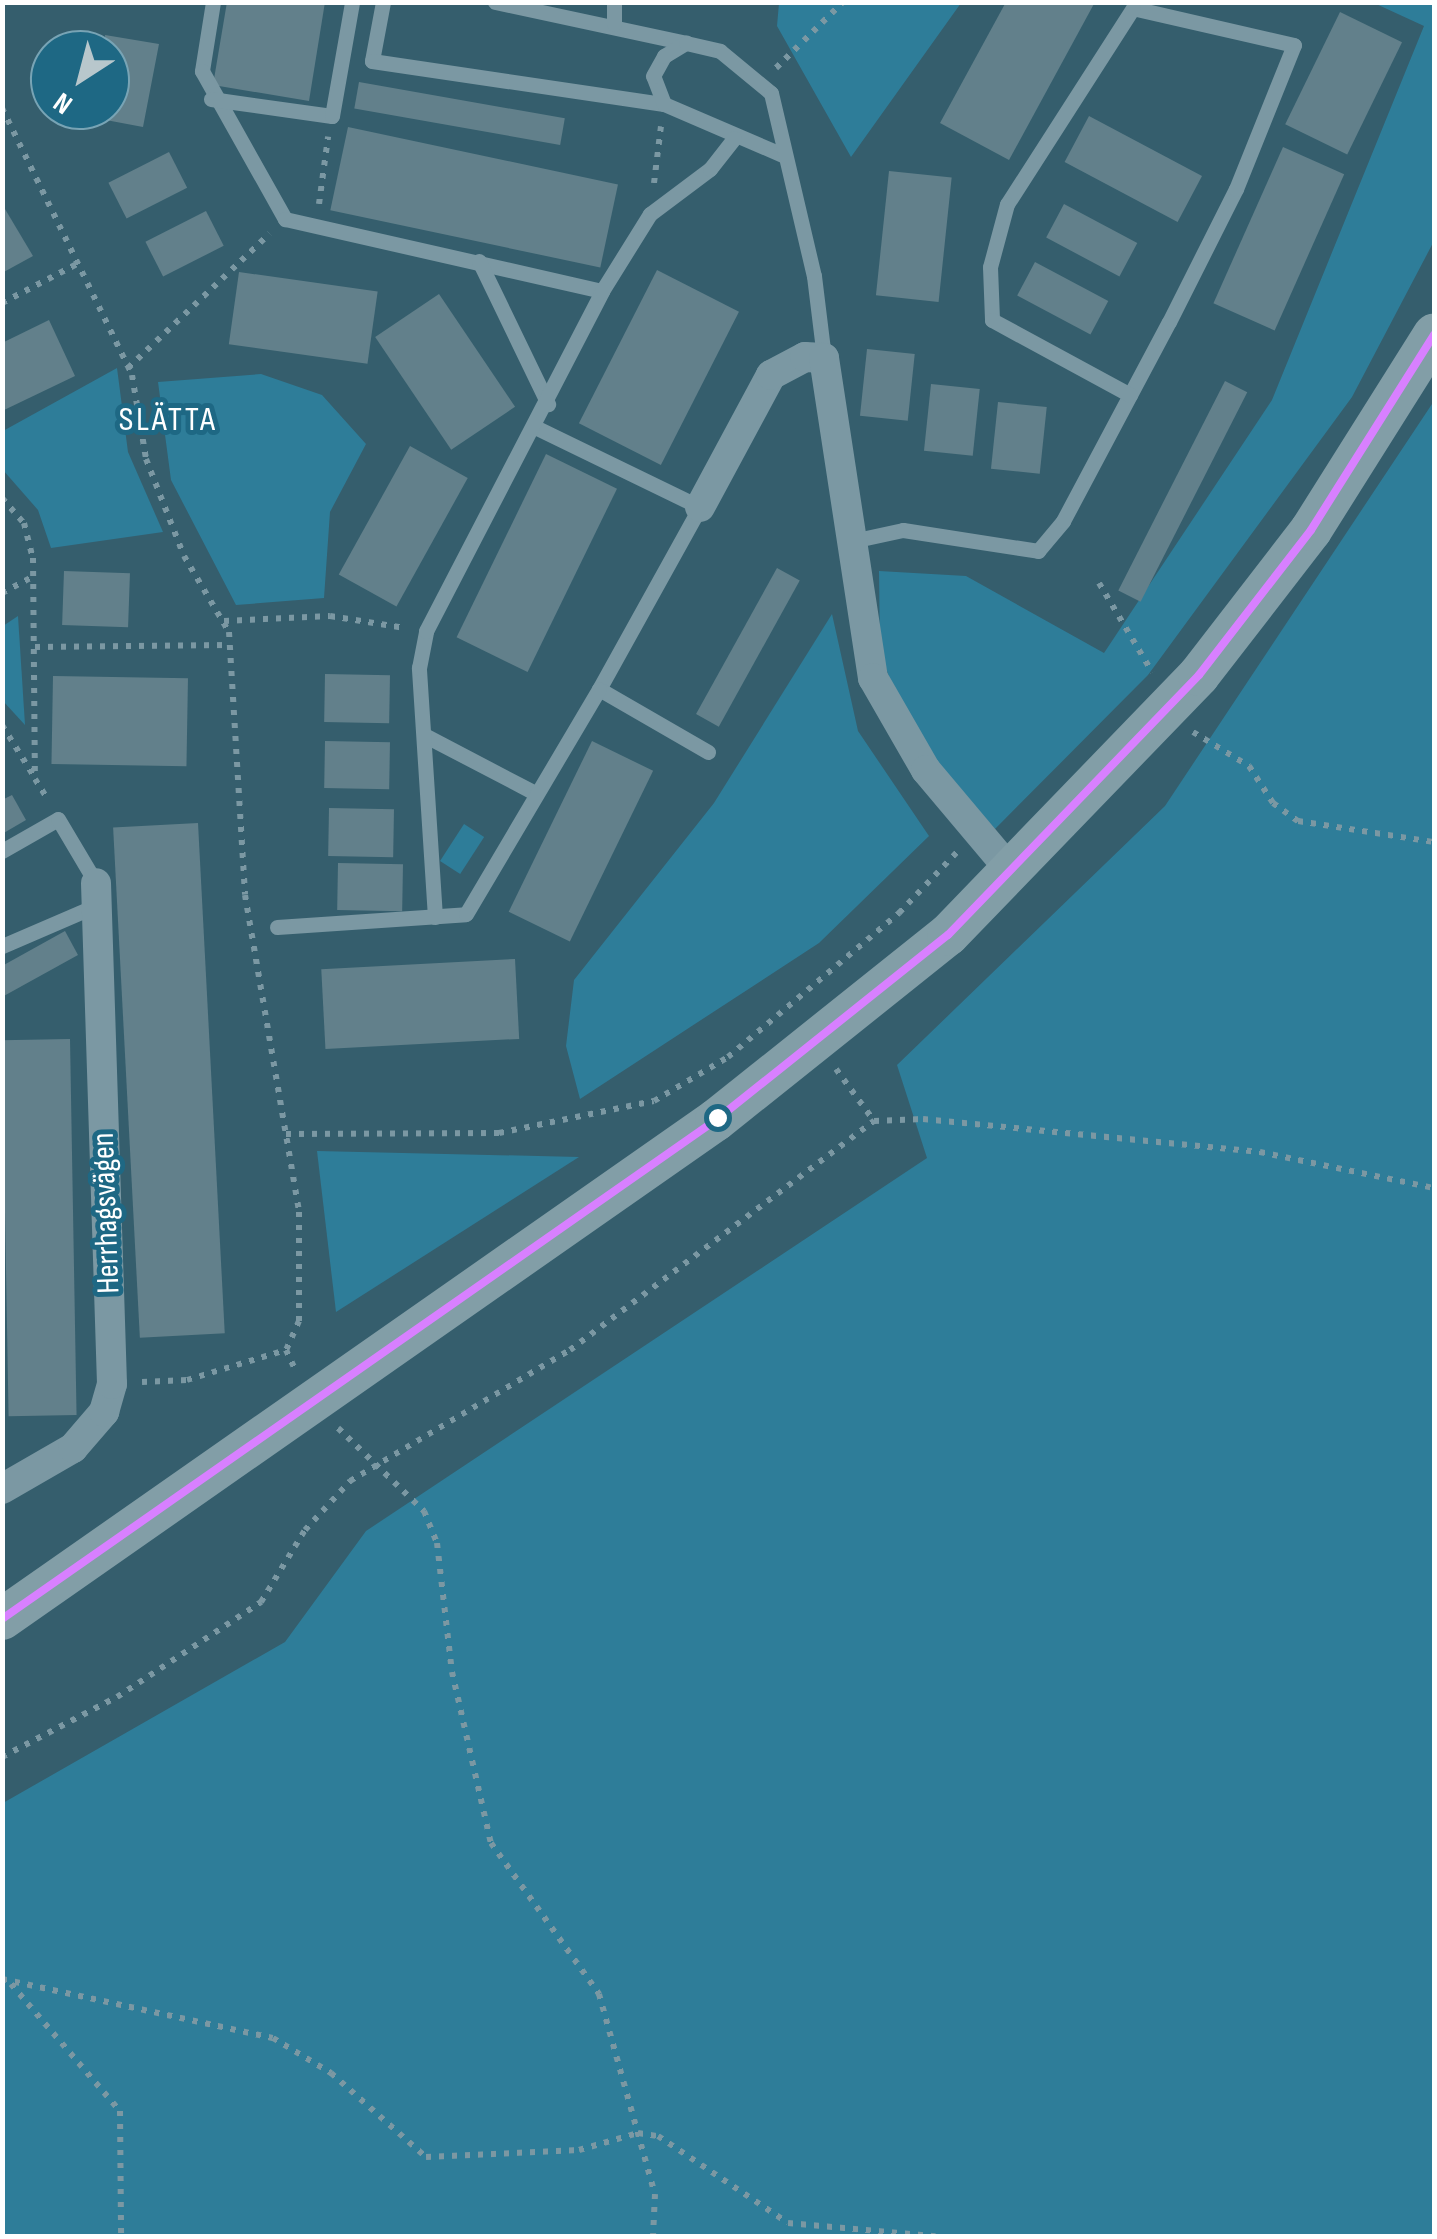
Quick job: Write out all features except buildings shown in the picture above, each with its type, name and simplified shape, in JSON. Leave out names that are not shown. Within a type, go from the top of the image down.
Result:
[{"type":"street","points":[[2,1619],[818,1044],[1012,872],[1172,706],[1310,530],[1434,335]]},
{"type":"street","points":[[700,507],[772,376],[805,357],[824,358],[873,678],[926,770],[1012,872]]},
{"type":"street","name":"Herrhagsvägen","points":[[2,1489],[73,1448],[104,1412],[112,1384],[96,894]]},
{"type":"lane","points":[[212,2],[202,71],[211,100],[284,219],[479,260],[602,291]]},
{"type":"lane","points":[[211,100],[332,116],[352,2]]},
{"type":"lane","points":[[383,2],[372,61],[664,104],[734,138],[785,156]]},
{"type":"lane","points":[[495,2],[614,24],[720,52],[762,83],[782,125],[824,358]]},
{"type":"lane","points":[[614,2],[614,24]]},
{"type":"lane","points":[[852,541],[903,530],[1038,551],[1063,521],[1130,394],[1236,189],[1294,45],[1133,8],[1006,204],[990,267],[992,320],[1130,394]]},
{"type":"lane","points":[[664,104],[657,65],[686,43]]},
{"type":"lane","points":[[436,916],[419,668],[426,631],[537,428],[602,291],[650,214],[710,168],[734,138]]},
{"type":"lane","points":[[479,260],[548,404]]},
{"type":"lane","points":[[277,927],[466,914],[599,689],[700,507],[537,428]]},
{"type":"lane","points":[[599,689],[708,752]]},
{"type":"lane","points":[[426,736],[535,794]]},
{"type":"lane","points":[[2,851],[58,819],[96,894],[2,946]]},
{"type":"path","points":[[762,83],[843,2]]},
{"type":"path","points":[[650,214],[664,104]]},
{"type":"path","points":[[2,108],[128,368],[146,459],[184,556],[223,622],[230,644],[247,912],[299,1212],[299,1303],[286,1350],[303,1385]]},
{"type":"path","points":[[316,228],[332,116]]},
{"type":"path","points":[[128,368],[284,219]]},
{"type":"path","points":[[2,302],[77,264]]},
{"type":"path","points":[[2,498],[24,524],[34,576],[36,779]]},
{"type":"path","points":[[2,593],[34,576]]},
{"type":"path","points":[[1099,583],[1190,730],[1249,766],[1273,802],[1298,821],[1434,842]]},
{"type":"path","points":[[223,622],[330,616],[426,631]]},
{"type":"path","points":[[34,647],[230,644]]},
{"type":"path","points":[[2,725],[58,819]]},
{"type":"path","points":[[286,1134],[499,1133],[654,1101],[728,1057],[899,913],[977,830]]},
{"type":"path","points":[[818,1044],[874,1121]]},
{"type":"path","points":[[2,1756],[116,1697],[261,1602],[304,1530],[369,1467],[419,1446],[570,1350],[874,1121],[1260,1152],[1434,1188]]},
{"type":"path","points":[[112,1384],[187,1380],[286,1350]]},
{"type":"path","points":[[331,1419],[369,1467],[424,1511],[440,1574],[452,1672],[490,1843],[599,1994],[655,2194],[653,2236]]},
{"type":"path","points":[[7,1982],[273,2038],[331,2072],[426,2157],[580,2150],[638,2132],[658,2136],[788,2223],[934,2236]]},
{"type":"path","points":[[7,1982],[120,2110],[120,2236]]},
{"type":"shaded area","points":[[779,2],[961,3],[851,157],[777,26]]},
{"type":"shaded area","points":[[1374,3],[1434,3],[1434,241],[1352,397],[1148,675],[995,829],[907,728],[880,651],[879,571],[966,576],[1104,653],[1272,400],[1424,26]]},
{"type":"shaded area","points":[[117,368],[128,452],[163,532],[51,548],[38,510],[3,470],[3,431]]},
{"type":"shaded area","points":[[261,374],[322,395],[366,444],[330,512],[324,598],[236,605],[171,480],[158,382]]},
{"type":"shaded area","points":[[1434,401],[1434,2236],[3,2236],[3,1803],[285,1642],[366,1531],[927,1158],[897,1065],[1165,806]]},
{"type":"shaded area","points":[[832,614],[858,731],[929,836],[819,943],[580,1099],[566,1046],[574,980],[714,803]]},
{"type":"shaded area","points":[[18,616],[25,725],[3,701],[3,626]]},
{"type":"shaded area","points":[[464,824],[484,837],[460,874],[440,861]]},
{"type":"shaded area","points":[[317,1151],[579,1157],[336,1312]]},
{"type":"transit line","points":[[2,1619],[716,1120],[948,935],[1199,675],[1311,530],[1434,335]]},
{"type":"district","name":"SLÄTTA","points":[[168,420]]}]
